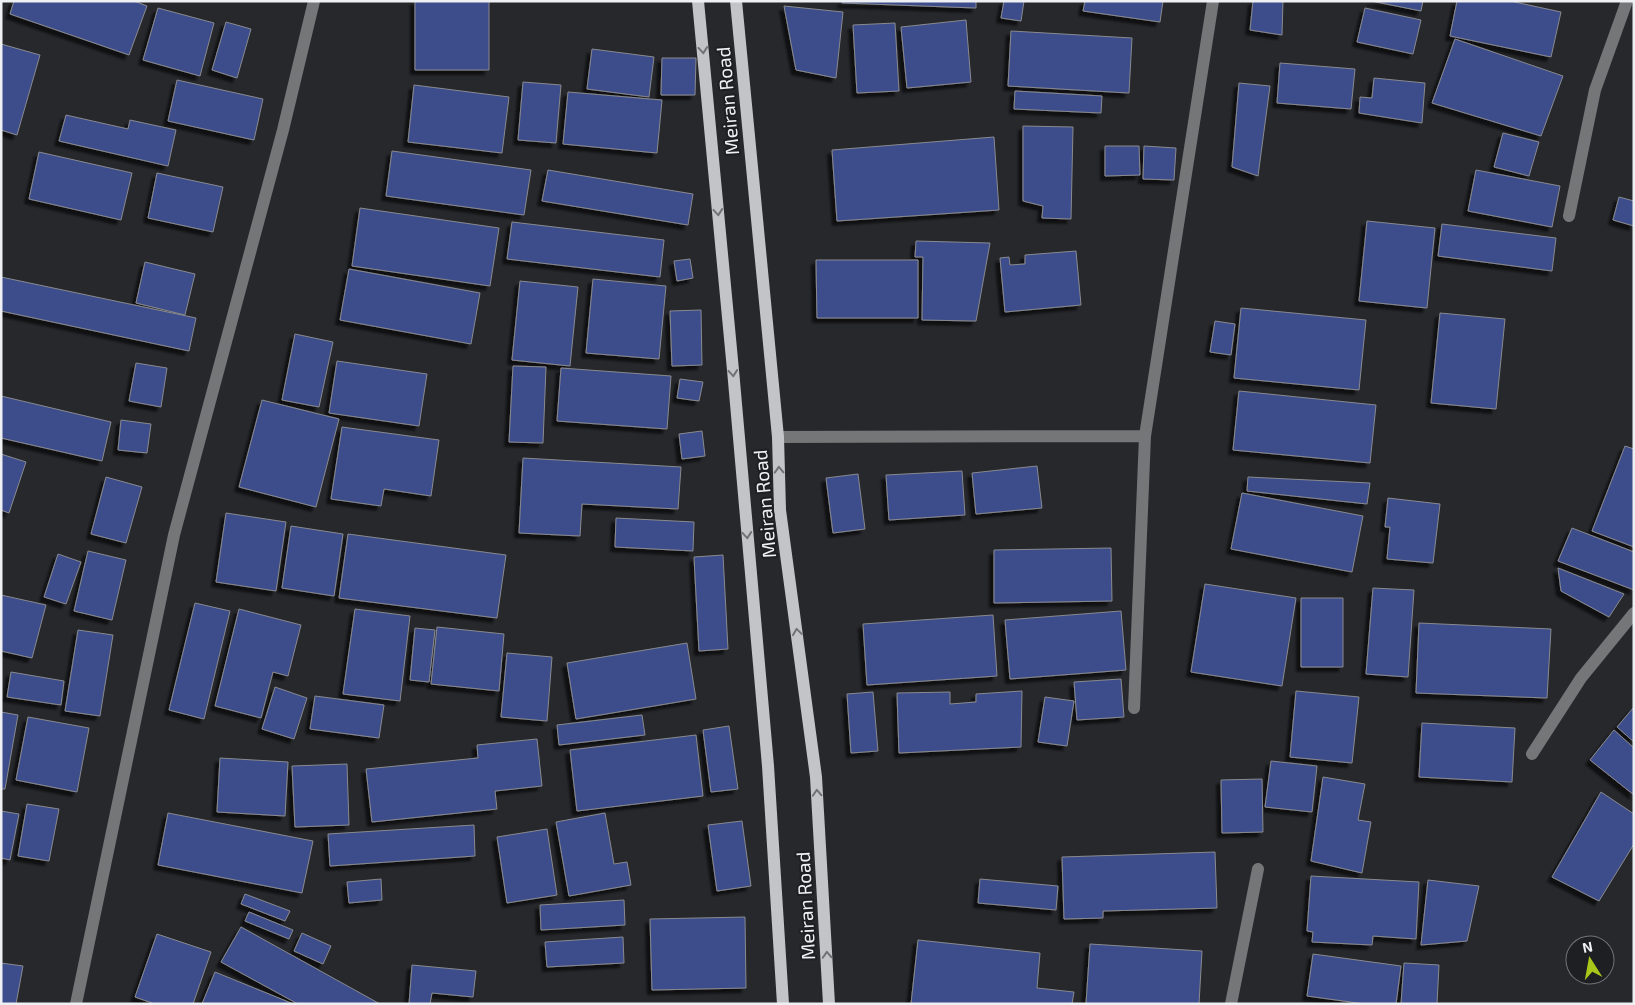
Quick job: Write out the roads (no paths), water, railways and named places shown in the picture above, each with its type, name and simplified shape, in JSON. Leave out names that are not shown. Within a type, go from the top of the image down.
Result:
[{"type":"main road","name":"Meiran Road","points":[[698,1],[768,766],[784,1004]]},
{"type":"main road","name":"Meiran Road","points":[[736,1],[778,437],[780,510],[816,777],[830,1004]]},
{"type":"street","points":[[76,1004],[174,535],[280,140],[314,1]]},
{"type":"street","points":[[1134,708],[1145,436],[1213,1]]},
{"type":"street","points":[[1568,216],[1595,90],[1627,1]]},
{"type":"street","points":[[778,437],[1145,436]]},
{"type":"street","points":[[1532,754],[1581,678],[1634,613]]},
{"type":"street","points":[[1231,1004],[1258,869]]}]
